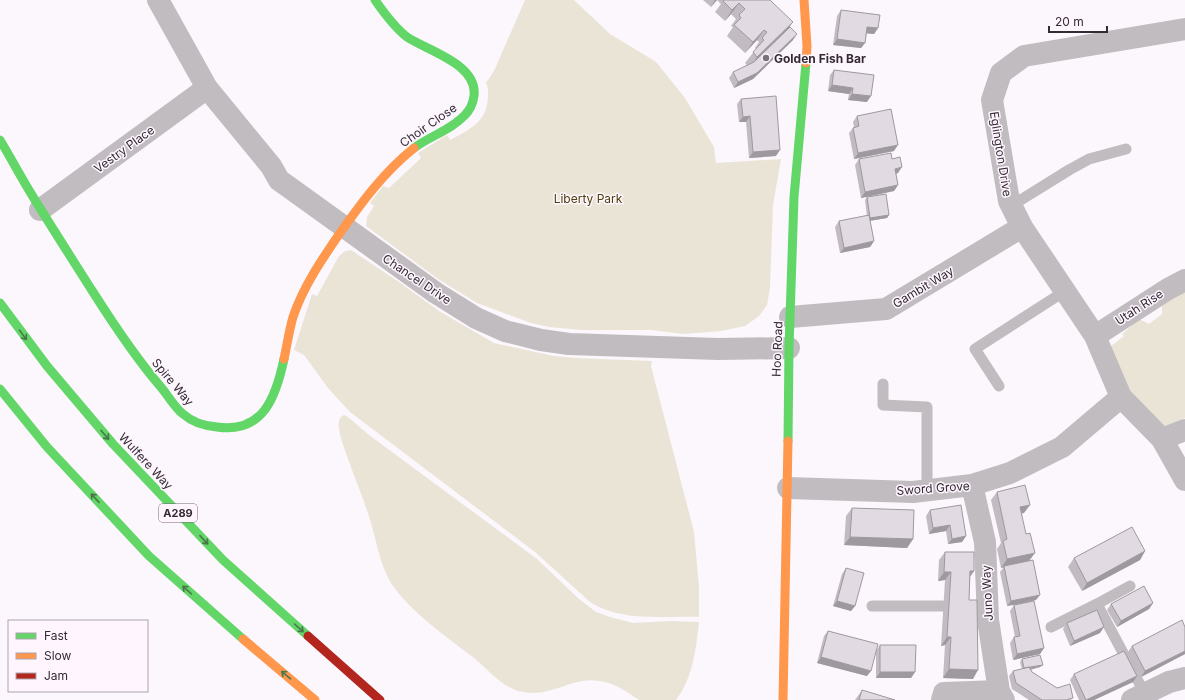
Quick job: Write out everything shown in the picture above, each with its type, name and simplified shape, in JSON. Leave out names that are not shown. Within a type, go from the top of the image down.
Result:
[{"type":"main road","name":"Choir Close","points":[[344,228],[361,203],[398,162],[422,142],[464,117],[471,106],[474,94],[473,81],[466,71],[414,42],[391,22],[375,0]]},
{"type":"main road","name":"Hoo Road","points":[[783,700],[788,488],[789,348],[794,197],[807,46],[804,0]]},
{"type":"main road","name":"Spire Way","points":[[0,140],[40,210],[133,353],[183,414],[205,426],[224,428],[244,426],[257,418],[268,408],[278,383],[293,318],[304,292],[320,262],[344,228]]},
{"type":"main road","name":"Wulfere Way","points":[[0,303],[42,360],[113,444],[223,560],[380,700]]},
{"type":"main road","points":[[0,388],[48,447],[149,556],[225,624],[315,700]]},
{"type":"street","name":"Chancel Drive","points":[[158,0],[207,88],[270,166],[279,180],[420,282],[466,312],[491,325],[520,335],[547,341],[575,344],[718,349],[789,348]]},
{"type":"street","name":"Eglington Drive","points":[[1121,397],[1095,336],[1022,227],[1011,206],[992,100],[1001,73],[1024,56],[1185,29]]},
{"type":"street","name":"Vestry Place","points":[[40,210],[207,88]]},
{"type":"street","name":"Gambit Way","points":[[790,317],[886,309],[1022,227]]},
{"type":"street","name":"Utah Rise","points":[[1095,336],[1168,289],[1185,280]]},
{"type":"street","points":[[1121,397],[1162,439],[1185,480]]},
{"type":"street","name":"Sword Grove","points":[[788,488],[913,492],[972,485],[1010,473],[1062,447],[1121,397]]},
{"type":"street","points":[[1162,439],[1185,430]]},
{"type":"street","name":"Juno Way","points":[[972,485],[985,542],[983,607],[988,620],[1001,696]]},
{"type":"street","points":[[1139,697],[1169,682],[1185,678]]},
{"type":"street","points":[[942,700],[944,693],[1001,696]]},
{"type":"lane","points":[[1011,206],[1089,160],[1126,150]]},
{"type":"lane","points":[[999,386],[975,349],[1065,292]]},
{"type":"lane","points":[[883,384],[883,405],[927,407],[927,490]]},
{"type":"lane","points":[[1051,627],[1130,586]]},
{"type":"lane","points":[[1097,604],[1139,697]]},
{"type":"lane","points":[[872,606],[943,606]]},
{"type":"green space","name":"Liberty Park","points":[[525,0],[574,0],[610,34],[657,63],[685,98],[714,147],[716,163],[781,159],[773,205],[770,288],[767,305],[759,316],[745,326],[721,331],[683,334],[651,330],[581,330],[549,327],[531,323],[477,303],[438,279],[366,226],[367,217],[374,206],[370,203],[383,186],[389,188],[421,158],[418,153],[447,135],[450,140],[458,136],[471,128],[482,118],[487,104],[488,90],[486,83],[494,71]]},
{"type":"green space","points":[[351,250],[439,311],[494,343],[554,356],[652,361],[651,366],[694,532],[699,587],[699,617],[643,617],[616,613],[603,609],[590,602],[535,552],[350,412],[328,388],[304,355],[294,350],[312,294],[317,296],[339,256],[345,251]]},
{"type":"green space","points":[[1185,291],[1185,418],[1165,428],[1123,392],[1111,346],[1124,336],[1122,334],[1139,319],[1149,324],[1162,314],[1162,304]]},
{"type":"green space","points":[[344,415],[537,559],[579,599],[596,612],[633,623],[671,621],[699,622],[693,663],[682,691],[676,700],[640,700],[621,688],[603,682],[589,680],[580,681],[543,692],[533,693],[516,690],[503,683],[429,623],[408,604],[391,583],[384,569],[367,512],[340,435],[339,421]]},
{"type":"building","points":[[770,0],[793,22],[757,57],[753,52],[764,40],[762,38],[767,32],[764,30],[753,42],[734,25],[741,18],[739,15],[745,9],[739,3],[732,10],[723,1]]},
{"type":"building","points":[[841,10],[880,15],[878,28],[867,27],[865,43],[837,39]]},
{"type":"building","points":[[790,27],[797,34],[757,73],[738,82],[733,72],[754,62]]},
{"type":"building","points":[[834,70],[874,75],[871,96],[852,94],[853,88],[832,85]]},
{"type":"building","points":[[776,96],[780,150],[753,152],[750,116],[743,117],[741,99]]},
{"type":"building","points":[[891,109],[898,145],[858,153],[853,128],[859,126],[857,116]]},
{"type":"building","points":[[891,153],[892,159],[900,157],[902,167],[895,169],[898,185],[865,192],[859,159]]},
{"type":"building","points":[[886,194],[889,215],[870,218],[867,197]]},
{"type":"building","points":[[869,215],[874,241],[844,248],[839,221]]},
{"type":"building","points":[[1025,485],[1030,505],[1020,507],[1026,534],[1030,533],[1035,553],[1007,559],[1003,541],[1007,539],[997,492]]},
{"type":"building","points":[[961,505],[966,536],[952,539],[950,525],[933,528],[930,510]]},
{"type":"building","points":[[852,508],[914,510],[913,539],[850,537]]},
{"type":"building","points":[[1132,527],[1145,551],[1087,583],[1074,558]]},
{"type":"building","points":[[945,552],[974,552],[974,571],[970,571],[969,600],[977,600],[978,670],[949,669],[951,637],[947,637],[951,572],[944,572]]},
{"type":"building","points":[[1033,560],[1040,595],[1011,601],[1004,566]]},
{"type":"building","points":[[846,568],[864,573],[855,606],[837,601]]},
{"type":"building","points":[[1144,586],[1153,603],[1121,621],[1111,604]]},
{"type":"building","points":[[1034,601],[1044,648],[1017,654],[1014,637],[1020,636],[1014,605]]},
{"type":"building","points":[[1097,610],[1104,627],[1074,641],[1067,623]]},
{"type":"building","points":[[1182,620],[1185,627],[1185,651],[1145,671],[1132,646]]},
{"type":"building","points":[[828,631],[878,644],[871,671],[821,657]]},
{"type":"building","points":[[880,645],[916,645],[915,672],[880,672]]},
{"type":"building","points":[[1124,651],[1137,676],[1086,700],[1074,674]]},
{"type":"building","points":[[1040,655],[1043,665],[1024,668],[1022,659]]},
{"type":"building","points":[[1029,667],[1032,672],[1057,688],[1070,684],[1073,698],[1066,700],[1042,700],[1016,683],[1013,671]]},
{"type":"building","points":[[862,690],[895,700],[859,700]]},
{"type":"traffic: fast","points":[[375,0],[402,33],[460,67],[468,75],[473,85],[473,101],[470,109],[465,115],[447,129],[414,148]]},
{"type":"traffic: fast","points":[[788,441],[789,348],[794,197],[806,63]]},
{"type":"traffic: fast","points":[[0,140],[42,212],[117,329],[142,364],[174,404],[187,417],[208,426],[233,428],[246,425],[256,419],[265,410],[277,387],[284,359]]},
{"type":"traffic: fast","points":[[0,303],[47,366],[113,444],[223,560],[308,636]]},
{"type":"traffic: fast","points":[[0,389],[47,447],[149,556],[243,639]]},
{"type":"traffic: slow","points":[[804,0],[807,46],[806,63]]},
{"type":"traffic: slow","points":[[284,359],[293,317],[297,306],[320,263],[348,221],[365,199],[383,177],[414,148]]},
{"type":"traffic: slow","points":[[783,700],[788,441]]},
{"type":"traffic: slow","points":[[243,639],[315,700]]},
{"type":"traffic: jam","points":[[308,636],[380,700]]},
{"type":"place","name":"Golden Fish Bar","points":[[766,58]]}]
